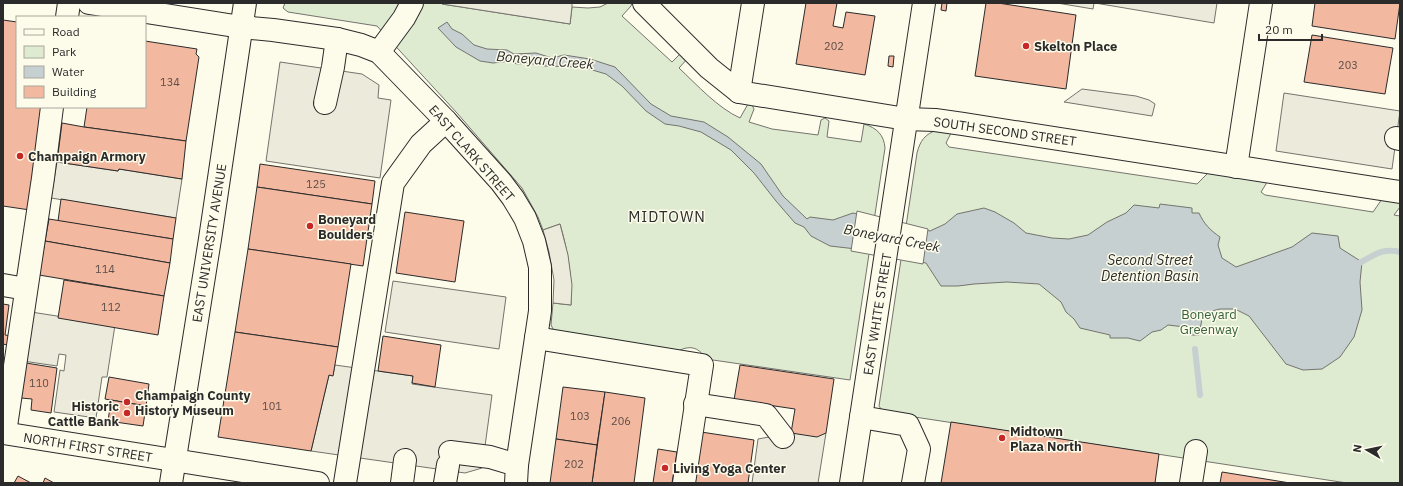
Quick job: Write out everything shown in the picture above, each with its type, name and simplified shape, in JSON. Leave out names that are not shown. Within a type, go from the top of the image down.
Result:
[{"type":"street","points":[[67,16],[69,3]]},
{"type":"street","points":[[89,3],[241,27],[337,39],[361,45],[379,52],[404,18],[412,3]]},
{"type":"street","name":"EAST UNIVERSITY AVENUE","points":[[171,483],[210,239],[245,3]]},
{"type":"street","name":"SOUTH SECOND STREET","points":[[644,3],[709,68],[739,92],[906,119],[935,120],[963,124],[1400,192]]},
{"type":"street","points":[[739,92],[753,3]]},
{"type":"street","name":"EAST WHITE STREET","points":[[851,483],[924,3]]},
{"type":"street","points":[[1236,166],[1261,3]]},
{"type":"street","points":[[325,103],[333,67],[337,39]]},
{"type":"street","name":"EAST CLARK STREET","points":[[379,52],[446,121],[501,182],[525,218],[534,241],[540,268],[540,311],[517,474]]},
{"type":"street","points":[[4,433],[43,178],[52,108]]},
{"type":"street","points":[[345,483],[393,183],[421,144],[446,121]]},
{"type":"street","points":[[3,285],[26,289]]},
{"type":"street","points":[[536,338],[702,365],[684,483]]},
{"type":"street","points":[[695,404],[766,415],[783,437]]},
{"type":"street","points":[[861,418],[908,425],[919,449],[913,483]]},
{"type":"street","name":"NORTH FIRST STREET","points":[[4,433],[174,461],[273,480],[318,483]]},
{"type":"street","points":[[1191,483],[1196,451]]},
{"type":"street","points":[[448,466],[490,457],[517,474]]},
{"type":"street","points":[[402,483],[405,460]]},
{"type":"green space","points":[[285,3],[442,3],[570,24],[572,7],[588,8],[600,7],[608,3],[632,3],[622,16],[672,62],[682,52],[688,58],[679,68],[700,89],[732,114],[740,118],[748,104],[752,105],[754,109],[749,122],[772,129],[818,135],[821,120],[825,118],[829,121],[827,137],[861,142],[864,124],[876,130],[883,139],[885,148],[850,380],[706,359],[700,351],[693,348],[685,348],[676,352],[554,331],[551,325],[553,303],[571,305],[569,264],[560,224],[543,230],[538,217],[522,188],[457,113],[377,26],[288,12],[283,8]]},
{"type":"green space","name":"Boneyard Greenway","points":[[937,130],[951,133],[946,143],[949,147],[1197,184],[1208,173],[1266,182],[1261,192],[1265,195],[1373,212],[1382,199],[1400,201],[1400,207],[1394,215],[1400,216],[1400,483],[1347,483],[895,414],[882,410],[879,406],[917,153],[924,138]]},
{"type":"shaded area","points":[[442,3],[572,3],[572,7],[570,24]]},
{"type":"shaded area","points":[[1057,3],[1094,3],[1093,9]]},
{"type":"shaded area","points":[[1095,3],[1217,3],[1214,23]]},
{"type":"shaded area","points":[[280,62],[362,74],[379,85],[378,98],[391,100],[380,178],[266,161]]},
{"type":"shaded area","points":[[1082,89],[1136,96],[1149,100],[1155,104],[1152,116],[1064,102]]},
{"type":"shaded area","points":[[1284,93],[1400,111],[1392,169],[1276,151]]},
{"type":"shaded area","points":[[57,162],[118,171],[119,169],[182,179],[176,218],[51,198]]},
{"type":"shaded area","points":[[560,224],[568,255],[572,285],[571,305],[553,303],[554,280],[543,230]]},
{"type":"shaded area","points":[[393,281],[506,297],[499,349],[385,332]]},
{"type":"shaded area","points":[[31,312],[115,325],[107,377],[102,377],[96,418],[54,412],[60,370],[64,371],[66,355],[59,354],[57,366],[23,361]]},
{"type":"shaded area","points":[[335,365],[413,376],[412,384],[492,395],[482,468],[465,473],[311,451],[329,375],[333,375]]},
{"type":"shaded area","points":[[791,433],[826,433],[818,483],[752,483],[758,439]]},
{"type":"water","name":"Second Street Detention Basin","points":[[447,22],[452,29],[462,34],[474,45],[487,49],[507,50],[514,54],[536,53],[552,58],[564,55],[590,59],[615,67],[651,104],[671,116],[704,122],[728,137],[761,164],[783,196],[807,219],[810,217],[833,220],[853,213],[930,231],[945,224],[957,214],[984,208],[995,212],[1014,223],[1026,233],[1052,238],[1069,239],[1088,235],[1107,222],[1126,213],[1134,205],[1159,208],[1160,204],[1192,208],[1192,213],[1199,213],[1213,232],[1220,237],[1218,245],[1222,258],[1236,267],[1292,247],[1312,233],[1338,236],[1340,248],[1362,262],[1360,282],[1362,310],[1354,337],[1340,357],[1322,369],[1303,370],[1286,364],[1249,316],[1235,309],[1220,309],[1212,311],[1202,319],[1199,335],[1191,335],[1190,331],[1185,327],[1168,325],[1161,330],[1152,332],[1140,341],[1128,338],[1110,338],[1110,335],[1080,328],[1074,319],[1066,312],[1061,302],[1039,284],[1007,282],[941,286],[926,263],[865,250],[830,246],[811,236],[804,227],[795,223],[754,173],[731,150],[701,132],[665,124],[646,111],[622,86],[606,74],[582,67],[545,66],[528,63],[517,64],[510,61],[493,63],[480,61],[456,47],[438,28]]},
{"type":"pier","points":[[857,211],[928,229],[923,264],[851,251]]},
{"type":"building","points":[[806,3],[837,3],[833,26],[843,28],[846,12],[875,16],[865,75],[796,64]]},
{"type":"building","points":[[942,3],[947,3],[946,11],[941,10]]},
{"type":"building","name":"Skelton Place","points":[[986,3],[998,3],[1076,15],[1066,89],[975,76]]},
{"type":"building","points":[[1315,3],[1400,3],[1395,39],[1312,26]]},
{"type":"building","name":"Champaign Armory","points":[[3,20],[16,22],[16,108],[45,108],[30,210],[3,206]]},
{"type":"building","points":[[1312,35],[1393,48],[1385,94],[1304,82]]},
{"type":"building","points":[[146,41],[197,49],[196,54],[199,57],[186,141],[84,127],[87,108],[146,108]]},
{"type":"building","points":[[889,56],[894,56],[893,67],[888,66]]},
{"type":"building","points":[[62,123],[186,141],[182,179],[119,169],[118,171],[57,162]]},
{"type":"building","points":[[260,164],[375,181],[372,204],[257,187]]},
{"type":"building","name":"Boneyard Boulders","points":[[257,187],[372,204],[363,266],[248,249]]},
{"type":"building","points":[[61,199],[176,218],[173,239],[58,221]]},
{"type":"building","points":[[405,212],[464,221],[455,282],[396,273]]},
{"type":"building","points":[[49,219],[173,239],[170,263],[45,241]]},
{"type":"building","points":[[45,241],[170,263],[164,296],[39,275]]},
{"type":"building","points":[[248,249],[351,264],[338,347],[235,332]]},
{"type":"building","points":[[64,280],[164,296],[158,335],[58,318]]},
{"type":"building","points":[[3,304],[9,305],[5,335],[13,336],[11,346],[3,344]]},
{"type":"building","points":[[235,332],[338,347],[333,376],[329,375],[311,451],[218,437]]},
{"type":"building","points":[[383,336],[441,345],[435,387],[412,383],[413,376],[378,371]]},
{"type":"building","points":[[26,363],[57,368],[51,413],[31,410],[32,399],[21,398]]},
{"type":"building","points":[[740,365],[834,379],[826,433],[817,437],[791,433],[795,409],[734,400]]},
{"type":"building","points":[[109,377],[149,384],[146,406],[105,399]]},
{"type":"building","points":[[563,387],[605,392],[597,445],[556,439]]},
{"type":"building","points":[[605,392],[645,398],[634,483],[592,483]]},
{"type":"building","name":"Historic Cattle Bank","points":[[111,400],[146,406],[143,426],[108,421]]},
{"type":"building","name":"Midtown Plaza North","points":[[951,422],[1159,454],[1155,483],[941,483]]},
{"type":"building","points":[[701,432],[754,440],[748,483],[693,483]]},
{"type":"building","points":[[556,439],[597,445],[592,483],[550,483]]},
{"type":"building","name":"Living Yoga Center","points":[[658,449],[677,452],[672,483],[653,483]]},
{"type":"building","points":[[1222,472],[1290,483],[1220,483]]},
{"type":"building","points":[[18,476],[31,483],[14,483]]},
{"type":"building","points":[[45,478],[54,483],[43,483]]},
{"type":"waterway","name":"Boneyard Creek","points":[[1356,265],[1382,252],[1400,252]]},
{"type":"waterway","points":[[1195,349],[1200,395]]},
{"type":"place","name":"Skelton Place","points":[[1026,46]]},
{"type":"place","name":"Champaign Armory","points":[[20,156]]},
{"type":"place","name":"Boneyard Boulders","points":[[310,226]]},
{"type":"place","name":"Champaign County History Museum","points":[[127,402]]},
{"type":"place","name":"Historic Cattle Bank","points":[[127,413]]},
{"type":"place","name":"Midtown Plaza North","points":[[1002,438]]},
{"type":"place","name":"Living Yoga Center","points":[[665,468]]},
{"type":"district","name":"MIDTOWN","points":[[667,217]]}]
